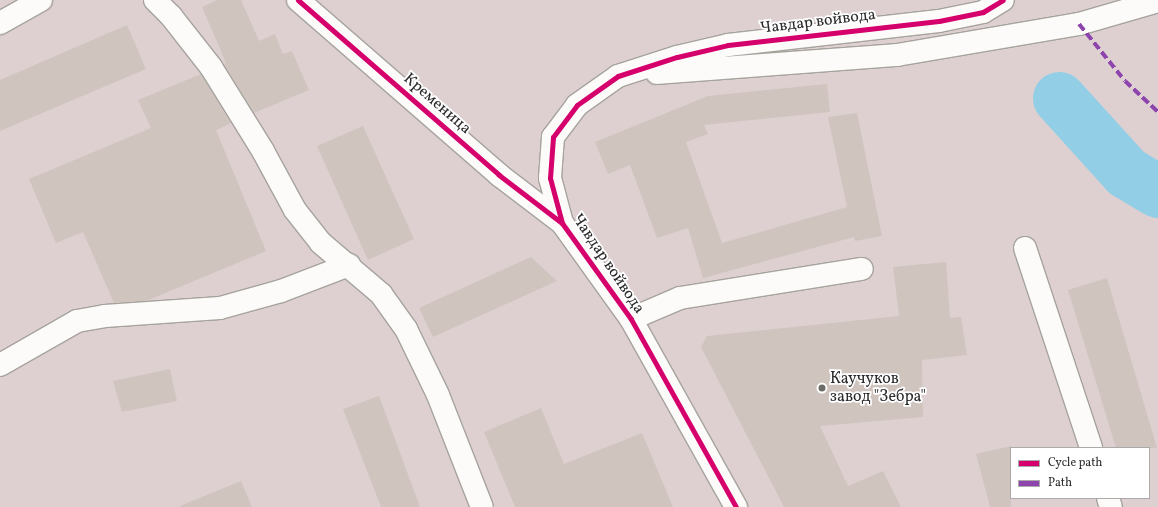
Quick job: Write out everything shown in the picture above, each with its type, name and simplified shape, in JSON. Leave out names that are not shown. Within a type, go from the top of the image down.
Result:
[{"type":"street","points":[[0,23],[41,0]]},
{"type":"street","points":[[155,0],[171,16],[211,68],[263,151],[295,210],[321,243],[349,265],[381,294],[406,329],[438,395],[482,507]]},
{"type":"street","name":"Кременица","points":[[298,0],[499,175],[562,223]]},
{"type":"street","name":"Чавдар войвода","points":[[736,507],[631,319],[562,223],[550,178],[553,137],[577,105],[618,76],[677,57],[728,45],[939,21],[983,12],[1003,0]]},
{"type":"street","points":[[618,76],[897,55],[1079,24],[1158,1]]},
{"type":"street","points":[[1025,248],[1091,447]]},
{"type":"street","points":[[0,365],[77,321],[105,316],[220,308],[281,292],[349,265]]},
{"type":"street","points":[[631,319],[680,298],[862,269]]},
{"type":"shaded area","points":[[0,0],[1158,0],[1158,507],[0,507]]},
{"type":"building","points":[[217,0],[241,0],[259,41],[275,34],[283,54],[292,51],[309,90],[254,113],[224,64],[226,63],[202,7]]},
{"type":"building","points":[[127,25],[146,69],[0,131],[0,80]]},
{"type":"building","points":[[201,74],[231,123],[216,130],[266,251],[146,301],[114,303],[83,232],[56,243],[29,179],[151,128],[138,100]]},
{"type":"building","points":[[827,84],[830,112],[704,125],[708,134],[686,142],[722,243],[847,207],[828,117],[857,113],[882,236],[855,241],[854,237],[703,278],[688,228],[657,238],[630,165],[608,174],[595,142],[708,96]]},
{"type":"building","points":[[363,126],[414,239],[368,260],[317,146]]},
{"type":"building","points":[[531,257],[557,281],[433,337],[419,308]]},
{"type":"building","name":"Каучуков завод \"Зебра\"","points":[[946,262],[950,318],[961,317],[967,355],[922,360],[923,417],[820,426],[848,486],[883,471],[901,507],[784,507],[701,347],[707,336],[899,316],[893,267]]},
{"type":"building","points":[[1107,278],[1157,448],[1116,447],[1068,290]]},
{"type":"building","points":[[170,369],[177,401],[122,412],[113,381]]},
{"type":"building","points":[[379,396],[420,507],[381,507],[343,409]]},
{"type":"building","points":[[541,408],[564,464],[642,433],[673,507],[515,507],[484,432]]},
{"type":"building","points":[[1011,446],[1011,507],[990,507],[976,454]]},
{"type":"building","points":[[241,481],[252,507],[180,507],[180,506]]},
{"type":"waterway","points":[[1059,98],[1126,172],[1158,191]]},
{"type":"marked path","points":[[1079,24],[1125,81],[1158,112]]},
{"type":"cycle path","points":[[298,0],[499,175],[562,223]]},
{"type":"cycle path","points":[[736,507],[631,319],[562,223],[550,178],[553,137],[577,105],[618,76],[677,57],[728,45],[939,21],[983,12],[1003,0]]},
{"type":"place","name":"Каучуков завод \"Зебра\"","points":[[822,388]]}]
